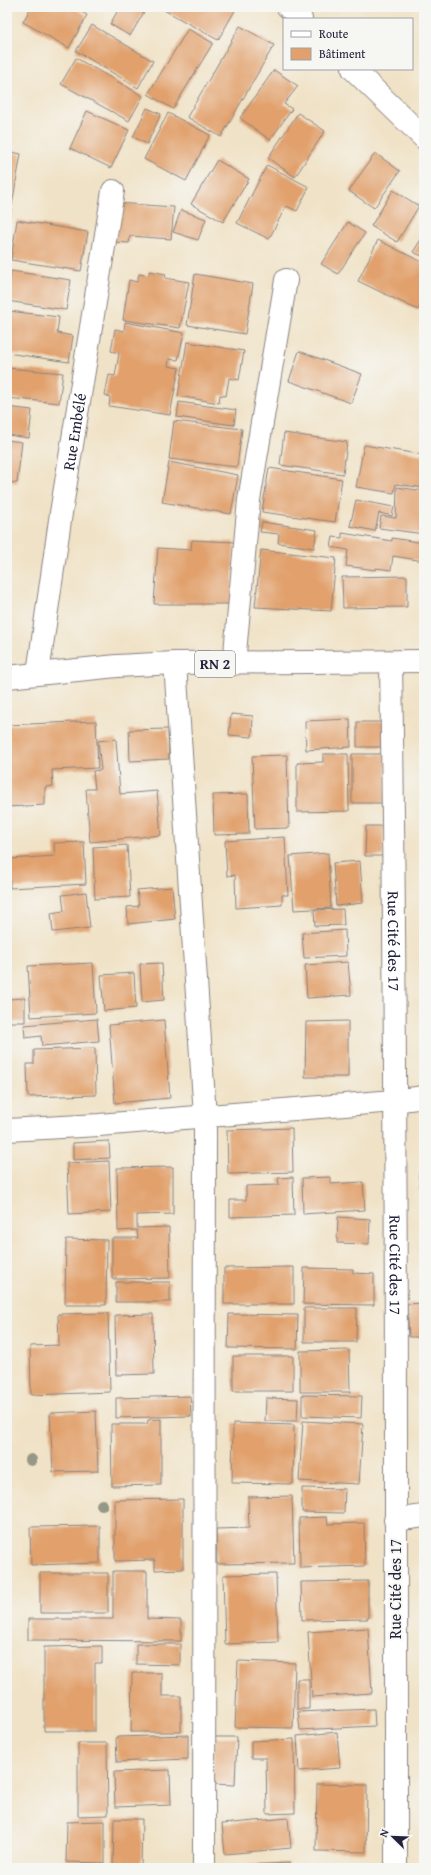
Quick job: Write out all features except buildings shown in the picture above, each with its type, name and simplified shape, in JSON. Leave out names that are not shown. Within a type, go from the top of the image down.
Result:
[{"type":"main road","points":[[288,7],[300,18]]},
{"type":"main road","points":[[354,70],[424,138]]},
{"type":"main road","name":"Rue Embélé","points":[[38,673],[61,513],[113,191]]},
{"type":"main road","points":[[234,664],[249,500],[286,280]]},
{"type":"main road","name":"RN 2","points":[[7,677],[117,666],[176,663],[234,664],[424,661]]},
{"type":"main road","name":"Rue Cité des 17","points":[[390,662],[394,901],[394,1102],[397,1317],[395,1520],[396,1868]]},
{"type":"main road","points":[[176,663],[205,1116],[204,1868]]},
{"type":"main road","points":[[7,1130],[99,1125],[394,1102],[424,1097]]},
{"type":"main road","points":[[395,1520],[424,1516]]}]
